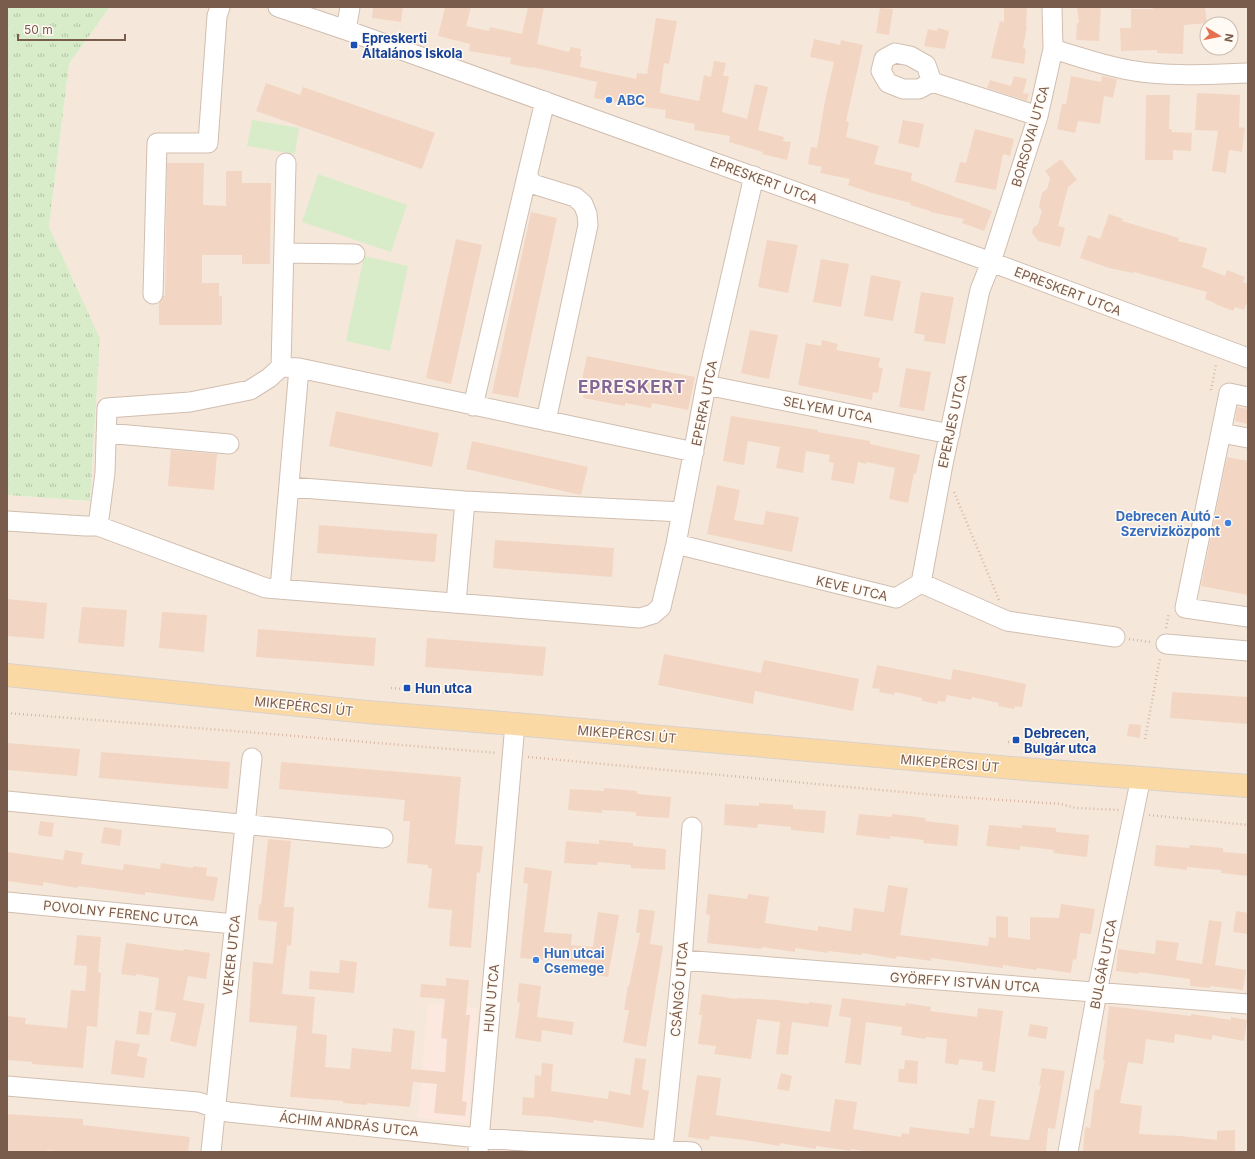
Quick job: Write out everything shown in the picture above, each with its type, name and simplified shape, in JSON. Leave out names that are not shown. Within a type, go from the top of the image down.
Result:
[{"type":"main road","name":"MIKEPÉRCSI ÚT","points":[[7,675],[367,712],[1024,769],[1248,786]]},
{"type":"street","points":[[153,294],[157,144],[208,142],[217,16],[220,7]]},
{"type":"street","name":"EPRESKERT UTCA","points":[[278,7],[754,176],[991,262],[1248,358]]},
{"type":"street","points":[[346,30],[350,7]]},
{"type":"street","name":"BORSOVAI UTCA","points":[[991,262],[1038,116],[1053,49],[1052,7]]},
{"type":"street","points":[[1053,49],[1112,67],[1136,71],[1166,74],[1248,74]]},
{"type":"street","points":[[932,82],[1038,116]]},
{"type":"street","points":[[473,406],[545,101]]},
{"type":"street","points":[[280,589],[290,487],[290,367],[284,252],[286,163]]},
{"type":"street","points":[[527,176],[533,184],[575,197],[583,204],[587,214],[588,225],[546,421]]},
{"type":"street","name":"EPERFA UTCA","points":[[456,604],[640,618],[652,614],[661,607],[676,544],[706,385],[754,176]]},
{"type":"street","points":[[284,252],[355,254]]},
{"type":"street","name":"EPERJES UTCA","points":[[921,583],[943,464],[980,290],[991,262]]},
{"type":"street","points":[[98,526],[105,473],[107,408],[190,402],[250,390],[290,367],[694,452]]},
{"type":"street","name":"SELYEM UTCA","points":[[706,385],[950,434]]},
{"type":"street","points":[[1248,397],[1229,392],[1185,608],[1248,617]]},
{"type":"street","points":[[106,433],[229,444]]},
{"type":"street","points":[[1221,433],[1248,438]]},
{"type":"street","points":[[290,487],[464,501],[682,512]]},
{"type":"street","points":[[7,521],[98,526],[266,588],[456,604],[464,501]]},
{"type":"street","name":"KEVE UTCA","points":[[676,544],[896,598],[921,583]]},
{"type":"street","points":[[921,583],[1007,621],[1115,637]]},
{"type":"street","points":[[1166,644],[1248,651]]},
{"type":"street","name":"HUN UTCA","points":[[478,1145],[515,724]]},
{"type":"street","name":"VEKER UTCA","points":[[211,1152],[252,758]]},
{"type":"street","name":"BULGÁR UTCA","points":[[1068,1152],[1096,992],[1141,777]]},
{"type":"street","points":[[7,801],[383,838]]},
{"type":"street","name":"CSÁNGÓ UTCA","points":[[663,1150],[682,960],[692,828]]},
{"type":"street","name":"POVOLNY FERENC UTCA","points":[[7,902],[234,924]]},
{"type":"street","name":"GYÖRFFY ISTVÁN UTCA","points":[[682,960],[1248,1004]]},
{"type":"street","name":"ÁCHIM ANDRÁS UTCA","points":[[7,1086],[198,1102],[228,1112],[478,1145],[692,1152]]},
{"type":"path","points":[[943,464],[1007,621]]},
{"type":"path","points":[[1115,637],[1166,644]]},
{"type":"path","points":[[391,688],[448,693]]},
{"type":"path","points":[[7,713],[470,750],[907,792],[1061,804],[1076,808],[1134,812],[1160,817],[1248,826]]},
{"type":"path","points":[[1008,742],[1056,745]]},
{"type":"shaded area","points":[[110,7],[1248,7],[1248,1152],[7,1152],[7,495],[90,501],[100,340],[49,227],[69,64]]},
{"type":"shaded area","points":[[428,1004],[478,1008],[468,1123],[418,1118]]},
{"type":"green space","points":[[7,7],[110,7],[69,64],[49,227],[100,339],[90,501],[7,495]]},
{"type":"green space","points":[[252,120],[299,128],[295,154],[247,146]]},
{"type":"green space","points":[[318,174],[407,205],[391,252],[302,222]]},
{"type":"green space","points":[[364,256],[408,266],[390,351],[346,341]]},
{"type":"building","points":[[373,7],[403,7],[401,22],[372,18]]},
{"type":"building","points":[[445,7],[471,7],[466,26],[489,31],[490,27],[522,34],[528,7],[544,7],[537,44],[569,52],[571,47],[581,49],[580,56],[582,56],[580,67],[636,79],[637,73],[647,74],[656,18],[677,21],[669,64],[664,63],[660,93],[699,101],[704,75],[711,77],[714,61],[726,63],[723,76],[729,76],[722,112],[747,119],[755,84],[768,87],[758,130],[784,137],[783,141],[791,142],[787,160],[762,154],[763,152],[729,142],[730,136],[694,130],[695,124],[665,118],[666,110],[594,98],[597,82],[532,67],[510,64],[511,58],[469,51],[470,44],[438,36]]},
{"type":"building","points":[[1004,7],[1027,7],[1027,27],[1023,48],[1026,49],[1024,64],[991,58],[1000,21],[1004,22]]},
{"type":"building","points":[[1077,7],[1101,7],[1099,41],[1076,40],[1077,23],[1079,23]]},
{"type":"building","points":[[1153,7],[1205,7],[1206,16],[1199,16],[1199,24],[1184,25],[1183,54],[1157,53],[1157,50],[1121,51],[1120,28],[1131,28],[1131,9],[1153,9]]},
{"type":"building","points":[[880,8],[893,9],[889,35],[876,33]]},
{"type":"building","points":[[938,28],[949,31],[945,49],[924,46],[928,29],[937,31]]},
{"type":"building","points":[[814,39],[840,45],[841,40],[863,45],[846,121],[849,122],[846,137],[879,146],[874,164],[912,173],[911,180],[992,211],[984,231],[962,223],[964,219],[930,212],[910,205],[911,203],[875,194],[848,185],[850,179],[820,173],[822,167],[808,164],[811,147],[817,148],[825,101],[834,62],[810,57]]},
{"type":"building","points":[[1014,76],[1027,79],[1023,93],[1029,94],[1027,101],[987,88],[990,80],[1011,86]]},
{"type":"building","points":[[1071,76],[1101,82],[1102,76],[1117,79],[1113,98],[1104,96],[1100,124],[1078,121],[1075,133],[1057,129],[1062,104],[1066,104]]},
{"type":"building","points":[[266,83],[300,95],[303,87],[435,133],[422,169],[256,111]]},
{"type":"building","points":[[1197,93],[1240,95],[1239,127],[1245,128],[1242,152],[1229,150],[1226,173],[1212,171],[1218,131],[1195,130]]},
{"type":"building","points":[[1146,95],[1170,95],[1169,129],[1172,129],[1172,132],[1192,133],[1191,151],[1173,150],[1173,160],[1145,160]]},
{"type":"building","points":[[903,120],[924,124],[919,148],[898,143]]},
{"type":"building","points":[[975,129],[1014,139],[1010,156],[1003,154],[996,190],[955,182],[960,162],[966,163]]},
{"type":"building","points":[[1061,159],[1077,180],[1068,187],[1058,226],[1065,228],[1060,247],[1038,241],[1032,233],[1033,228],[1038,224],[1042,211],[1039,207],[1042,193],[1047,189],[1050,178],[1045,171]]},
{"type":"building","points":[[167,163],[204,163],[203,205],[226,206],[226,171],[242,171],[242,183],[271,183],[270,264],[242,264],[242,255],[202,255],[202,283],[219,283],[219,296],[222,296],[222,325],[159,325],[159,303],[163,296],[165,296]]},
{"type":"building","points":[[531,212],[557,218],[518,398],[492,393]]},
{"type":"building","points":[[1109,214],[1123,219],[1122,221],[1179,238],[1178,241],[1207,248],[1202,267],[1225,276],[1227,270],[1245,277],[1243,282],[1248,284],[1248,300],[1244,310],[1235,307],[1233,311],[1215,304],[1205,299],[1207,292],[1134,272],[1109,268],[1080,258],[1088,235],[1100,239]]},
{"type":"building","points":[[456,239],[482,245],[451,384],[426,378]]},
{"type":"building","points":[[767,240],[798,245],[788,293],[758,287]]},
{"type":"building","points":[[821,259],[849,264],[841,307],[813,302]]},
{"type":"building","points":[[871,275],[901,281],[893,321],[864,316]]},
{"type":"building","points":[[921,292],[954,297],[945,344],[924,341],[925,335],[914,333]]},
{"type":"building","points":[[750,330],[778,335],[769,379],[741,373]]},
{"type":"building","points":[[822,340],[838,344],[836,350],[880,358],[878,367],[883,368],[878,393],[873,392],[872,400],[798,385],[806,343],[821,346]]},
{"type":"building","points":[[587,356],[695,377],[688,410],[652,403],[651,408],[625,403],[625,406],[583,398],[585,390],[580,389]]},
{"type":"building","points":[[906,368],[931,372],[924,411],[899,407]]},
{"type":"building","points":[[1237,407],[1248,409],[1248,424],[1235,421]]},
{"type":"building","points":[[336,411],[439,433],[432,467],[329,446]]},
{"type":"building","points":[[731,416],[818,430],[818,432],[870,441],[870,444],[920,455],[916,474],[914,473],[908,503],[889,499],[895,468],[866,462],[866,464],[858,462],[854,484],[831,480],[834,463],[829,462],[830,455],[806,451],[803,473],[776,468],[780,447],[748,441],[744,465],[723,461]]},
{"type":"building","points":[[472,441],[588,467],[581,495],[466,469]]},
{"type":"building","points":[[171,450],[217,454],[214,490],[168,486]]},
{"type":"building","name":"Debrecen Autó - Szervizközpont","points":[[1227,457],[1248,461],[1248,595],[1201,586]]},
{"type":"building","points":[[717,485],[740,490],[734,520],[763,525],[766,511],[799,517],[792,552],[707,534]]},
{"type":"building","points":[[319,525],[437,534],[435,562],[317,553]]},
{"type":"building","points":[[495,540],[614,548],[612,577],[493,568]]},
{"type":"building","points":[[7,599],[47,603],[44,639],[7,636]]},
{"type":"building","points":[[82,607],[127,610],[124,647],[78,643]]},
{"type":"building","points":[[162,612],[207,615],[204,652],[159,648]]},
{"type":"building","points":[[258,629],[376,638],[374,666],[256,657]]},
{"type":"building","points":[[427,638],[546,647],[543,676],[425,667]]},
{"type":"building","points":[[664,654],[761,673],[764,660],[859,679],[853,711],[755,691],[753,704],[658,685]]},
{"type":"building","points":[[877,665],[951,680],[953,669],[1026,684],[1022,707],[1015,706],[1014,709],[998,706],[999,703],[972,697],[971,700],[947,695],[945,702],[938,701],[937,704],[922,701],[922,698],[895,692],[894,695],[879,692],[880,689],[872,688]]},
{"type":"building","points":[[1172,692],[1248,697],[1248,724],[1170,718]]},
{"type":"building","points":[[1129,724],[1141,725],[1140,738],[1127,736]]},
{"type":"building","points":[[7,743],[80,749],[77,776],[7,770]]},
{"type":"building","points":[[101,752],[230,762],[228,789],[99,778]]},
{"type":"building","points":[[281,762],[461,777],[455,844],[483,846],[480,873],[477,872],[471,948],[449,946],[452,910],[428,908],[432,869],[428,868],[428,865],[407,863],[410,821],[403,821],[405,800],[279,789]]},
{"type":"building","points":[[604,788],[637,791],[637,794],[671,797],[669,818],[636,816],[636,812],[602,810],[602,813],[568,810],[570,789],[604,791]]},
{"type":"building","points":[[759,803],[793,805],[793,809],[826,811],[824,833],[791,830],[791,827],[758,824],[757,828],[724,825],[725,804],[759,806]]},
{"type":"building","points":[[859,814],[892,817],[892,814],[926,818],[925,821],[959,825],[957,846],[923,843],[924,840],[890,836],[890,839],[856,835]]},
{"type":"building","points":[[40,821],[54,823],[52,837],[38,835]]},
{"type":"building","points":[[989,825],[1022,828],[1022,825],[1056,828],[1056,832],[1089,835],[1087,857],[1053,853],[1054,850],[1020,846],[1020,850],[986,846]]},
{"type":"building","points":[[104,827],[122,830],[120,846],[101,843]]},
{"type":"building","points":[[268,839],[291,841],[284,907],[294,907],[291,946],[287,945],[282,994],[315,997],[312,1033],[327,1035],[325,1067],[350,1069],[352,1048],[391,1052],[393,1028],[415,1031],[411,1069],[445,1072],[447,1039],[441,1038],[445,999],[420,997],[421,984],[446,986],[446,978],[469,980],[466,1015],[470,1015],[462,1101],[467,1102],[465,1116],[434,1113],[437,1084],[413,1082],[410,1107],[367,1103],[367,1105],[343,1103],[343,1101],[290,1097],[297,1026],[249,1022],[253,962],[273,964],[277,922],[258,920]]},
{"type":"building","points":[[599,840],[633,843],[633,846],[666,849],[665,870],[631,868],[631,865],[598,862],[597,865],[564,863],[566,841],[599,844]]},
{"type":"building","points":[[1156,845],[1189,848],[1190,845],[1223,848],[1223,852],[1248,854],[1248,876],[1221,873],[1221,870],[1187,867],[1187,870],[1154,866]]},
{"type":"building","points":[[65,850],[83,853],[81,864],[123,870],[124,864],[160,869],[161,863],[193,868],[193,866],[207,868],[206,876],[218,877],[214,901],[145,892],[145,895],[78,886],[77,888],[43,882],[43,886],[7,881],[7,852],[63,860]]},
{"type":"building","points":[[525,867],[552,871],[544,932],[572,934],[571,945],[593,947],[598,912],[619,915],[608,977],[591,974],[594,963],[520,958],[528,884],[523,883]]},
{"type":"building","points":[[888,885],[908,888],[900,935],[988,946],[989,937],[996,938],[996,916],[1008,917],[1008,937],[1030,940],[1030,917],[1059,918],[1061,904],[1095,909],[1091,934],[1080,933],[1076,960],[1073,959],[1071,973],[1003,965],[1003,968],[931,958],[931,961],[897,956],[896,959],[862,953],[862,955],[828,951],[828,953],[795,948],[795,952],[762,947],[762,949],[707,943],[710,915],[706,914],[708,894],[747,899],[748,894],[769,897],[765,923],[818,931],[818,926],[851,931],[854,908],[884,912]]},
{"type":"building","points":[[639,909],[655,911],[650,944],[663,946],[646,1047],[623,1042],[629,1010],[624,1010],[640,933],[636,933]]},
{"type":"building","points":[[1236,911],[1248,913],[1248,934],[1233,932]]},
{"type":"building","points":[[1209,920],[1222,922],[1215,965],[1246,970],[1243,990],[1210,986],[1210,988],[1190,986],[1190,979],[1139,972],[1139,974],[1116,971],[1118,949],[1155,954],[1156,940],[1179,943],[1176,960],[1202,964]]},
{"type":"building","points":[[77,935],[101,937],[98,972],[101,973],[97,1027],[87,1026],[83,1068],[32,1064],[32,1062],[7,1060],[7,1016],[26,1018],[25,1024],[67,1028],[71,990],[85,991],[87,966],[74,965]]},
{"type":"building","points":[[126,943],[183,951],[184,949],[210,953],[206,979],[188,976],[183,1000],[205,1004],[196,1047],[170,1041],[176,1013],[155,1010],[159,978],[136,974],[136,976],[121,974]]},
{"type":"building","points":[[340,960],[357,962],[354,993],[309,989],[310,971],[339,973]]},
{"type":"building","points":[[519,983],[541,986],[537,1017],[574,1022],[572,1035],[542,1030],[541,1042],[515,1038],[520,1003],[517,1002]]},
{"type":"building","points":[[702,994],[737,999],[777,1000],[809,1004],[809,1002],[832,1005],[828,1027],[792,1022],[788,1055],[776,1054],[780,1022],[757,1019],[751,1059],[714,1054],[716,1046],[698,1044],[702,1015],[699,1015]]},
{"type":"building","points":[[842,998],[905,1006],[906,1003],[931,1007],[930,1011],[977,1017],[978,1008],[1003,1011],[995,1072],[982,1070],[983,1062],[959,1059],[958,1065],[945,1063],[947,1039],[926,1037],[925,1039],[901,1035],[902,1027],[866,1022],[861,1065],[845,1063],[851,1018],[839,1016]]},
{"type":"building","points":[[1109,1006],[1191,1016],[1191,1014],[1231,1020],[1231,1017],[1247,1020],[1244,1041],[1212,1035],[1212,1040],[1175,1034],[1174,1043],[1146,1039],[1143,1064],[1128,1062],[1120,1103],[1142,1106],[1139,1134],[1217,1140],[1217,1131],[1235,1130],[1235,1152],[1083,1152],[1085,1127],[1090,1128],[1095,1089],[1099,1090],[1105,1060],[1103,1060]]},
{"type":"building","points":[[139,1011],[152,1013],[149,1035],[136,1034]]},
{"type":"building","points":[[1030,1024],[1048,1027],[1046,1039],[1028,1036]]},
{"type":"building","points":[[115,1040],[140,1044],[137,1056],[147,1058],[144,1078],[111,1074]]},
{"type":"building","points":[[635,1058],[646,1059],[642,1089],[649,1091],[643,1128],[594,1120],[593,1123],[552,1117],[522,1115],[523,1097],[534,1098],[535,1075],[541,1076],[542,1063],[553,1064],[551,1091],[608,1099],[609,1091],[630,1095]]},
{"type":"building","points":[[905,1060],[918,1061],[917,1084],[898,1082],[899,1069],[904,1069]]},
{"type":"building","points":[[1042,1068],[1065,1071],[1055,1129],[1048,1128],[1046,1152],[870,1152],[816,1146],[816,1149],[780,1143],[779,1146],[710,1136],[709,1140],[688,1137],[697,1075],[721,1078],[716,1115],[830,1132],[835,1099],[857,1102],[853,1129],[901,1137],[902,1133],[909,1134],[910,1127],[969,1134],[969,1128],[974,1128],[978,1099],[995,1101],[990,1136],[1029,1140],[1041,1085],[1039,1085]]},
{"type":"building","points":[[781,1073],[792,1076],[789,1091],[777,1089]]},
{"type":"building","points":[[7,1114],[83,1119],[83,1125],[190,1137],[188,1152],[62,1152],[47,1150],[47,1152],[7,1152]]},
{"type":"place","name":"Epreskerti Általános Iskola","points":[[354,45]]},
{"type":"place","name":"ABC","points":[[609,100]]},
{"type":"place","name":"Debrecen Autó - Szervizközpont","points":[[1228,523]]},
{"type":"place","name":"Hun utca","points":[[407,688]]},
{"type":"place","name":"Debrecen, Bulgár utca","points":[[1016,740]]},
{"type":"place","name":"Hun utcai Csemege","points":[[536,960]]},
{"type":"district","name":"EPRESKERT","points":[[632,387]]}]
